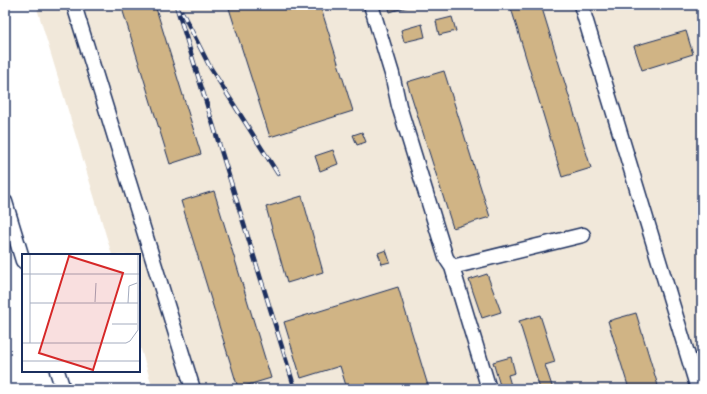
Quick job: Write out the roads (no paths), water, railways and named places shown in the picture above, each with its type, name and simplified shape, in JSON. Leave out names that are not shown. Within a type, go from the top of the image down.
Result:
[{"type":"street","points":[[74,5],[193,389]]},
{"type":"street","points":[[371,5],[392,74],[399,106],[446,258],[452,267],[489,389]]},
{"type":"street","points":[[581,5],[698,389]]},
{"type":"street","points":[[5,202],[22,258]]},
{"type":"street","points":[[452,267],[583,235]]},
{"type":"street","points":[[57,372],[63,389]]},
{"type":"railway","points":[[176,5],[295,389]]},
{"type":"railway","points":[[182,12],[210,67],[278,174]]}]
